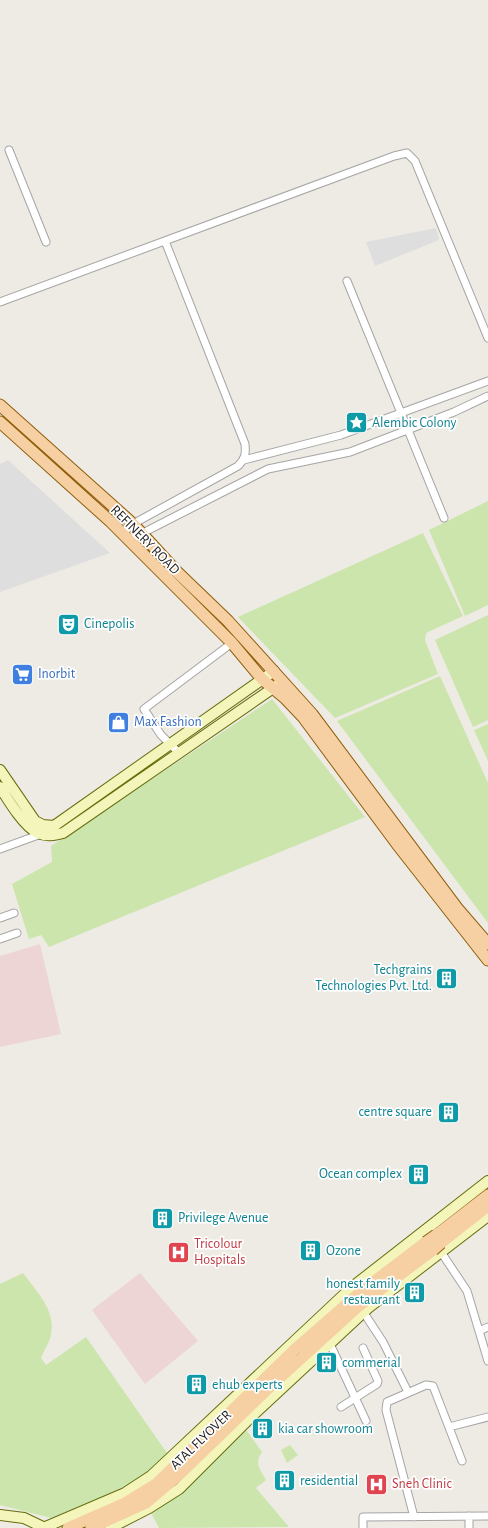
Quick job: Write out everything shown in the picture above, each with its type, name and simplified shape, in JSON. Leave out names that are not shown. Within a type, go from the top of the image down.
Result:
[{"type":"main road","name":"REFINERY ROAD","points":[[0,405],[133,524],[176,571],[228,621],[284,681],[312,714],[433,883]]},
{"type":"main road","name":"REFINERY ROAD","points":[[0,422],[125,537],[232,643],[262,679],[275,689],[303,717],[433,883]]},
{"type":"main road","points":[[433,883],[488,944]]},
{"type":"main road","points":[[433,883],[488,960]]},
{"type":"main road","name":"ATAL FLYOVER","points":[[68,1528],[125,1503],[156,1484],[294,1350],[364,1289],[488,1195]]},
{"type":"main road","name":"ATAL FLYOVER","points":[[91,1528],[146,1503],[180,1474],[271,1386],[359,1306],[488,1206]]},
{"type":"street","points":[[9,150],[46,242]]},
{"type":"street","points":[[0,302],[394,156],[407,153],[415,161],[488,338]]},
{"type":"street","points":[[165,241],[245,444],[246,452],[244,460]]},
{"type":"street","points":[[347,281],[409,429],[444,518]]},
{"type":"street","points":[[125,537],[133,524],[238,466],[244,460],[341,435],[488,382]]},
{"type":"street","points":[[125,537],[141,533],[268,469],[350,452],[454,412],[488,396]]},
{"type":"street","points":[[179,753],[161,735],[144,709],[232,643]]},
{"type":"street","points":[[0,770],[7,796],[35,821],[43,825],[54,826],[274,671]]},
{"type":"street","points":[[0,849],[41,834],[63,833],[275,689],[284,681]]},
{"type":"street","points":[[0,787],[29,828],[41,834]]},
{"type":"street","points":[[0,918],[14,913]]},
{"type":"street","points":[[0,939],[17,933]]},
{"type":"street","points":[[0,1514],[24,1518],[44,1528],[125,1493],[151,1476],[351,1288],[488,1181]]},
{"type":"street","points":[[110,1528],[149,1508],[178,1489],[253,1415],[364,1313],[488,1216]]},
{"type":"street","points":[[425,1231],[442,1252],[468,1291],[488,1361]]},
{"type":"street","points":[[364,1313],[383,1342],[408,1392]]},
{"type":"street","points":[[479,1331],[488,1327]]},
{"type":"street","points":[[330,1344],[356,1396],[366,1421]]},
{"type":"street","points":[[341,1407],[376,1384],[378,1381],[363,1348]]},
{"type":"street","points":[[414,1517],[386,1410],[387,1402],[426,1385],[433,1386],[462,1461]]},
{"type":"street","points":[[449,1426],[488,1417]]},
{"type":"street","points":[[469,1516],[469,1528]]},
{"type":"street","points":[[363,1528],[363,1517],[488,1516]]},
{"type":"shaded area","points":[[436,228],[439,240],[375,266],[366,242]]},
{"type":"shaded area","points":[[8,460],[110,553],[0,592],[0,464]]},
{"type":"shaded area","points":[[40,944],[61,1034],[0,1047],[0,956]]},
{"type":"shaded area","points":[[140,1273],[198,1341],[145,1384],[92,1310]]},
{"type":"green space","points":[[488,501],[488,605],[465,616],[429,530]]},
{"type":"green space","points":[[423,533],[463,616],[426,633],[425,640],[438,674],[335,718],[238,617]]},
{"type":"green space","points":[[488,615],[488,720],[473,727],[435,640]]},
{"type":"green space","points":[[440,676],[488,783],[488,923],[337,721]]},
{"type":"green space","points":[[272,699],[365,817],[49,947],[41,935],[29,939],[12,884],[52,862],[51,846]]},
{"type":"green space","points":[[488,724],[488,761],[474,730]]},
{"type":"green space","points":[[23,1273],[44,1301],[51,1317],[52,1325],[50,1337],[41,1358],[46,1365],[86,1337],[167,1453],[148,1475],[107,1495],[51,1518],[0,1505],[0,1284]]},
{"type":"green space","points":[[244,1427],[262,1452],[258,1459],[258,1463],[266,1480],[256,1488],[289,1527],[159,1528],[150,1511]]},
{"type":"green space","points":[[290,1445],[298,1455],[287,1463],[281,1450]]},
{"type":"place","name":"Alembic Colony","points":[[357,423]]},
{"type":"place","name":"Cinepolis","points":[[69,624]]},
{"type":"place","name":"Inorbit","points":[[22,674]]},
{"type":"place","name":"Max Fashion","points":[[118,722]]},
{"type":"place","name":"Techgrains Technologies Pvt. Ltd.","points":[[447,978]]},
{"type":"place","name":"centre square","points":[[448,1112]]},
{"type":"place","name":"Ocean complex","points":[[418,1174]]},
{"type":"place","name":"Privilege Avenue","points":[[163,1218]]},
{"type":"place","name":"Ozone","points":[[311,1251]]},
{"type":"place","name":"Tricolour Hospitals","points":[[179,1252]]},
{"type":"place","name":"honest family restaurant","points":[[415,1292]]},
{"type":"place","name":"commerial","points":[[326,1363]]},
{"type":"place","name":"ehub experts","points":[[197,1385]]},
{"type":"place","name":"kia car showroom","points":[[263,1429]]},
{"type":"place","name":"residential","points":[[284,1481]]},
{"type":"place","name":"Sneh Clinic","points":[[377,1484]]}]
